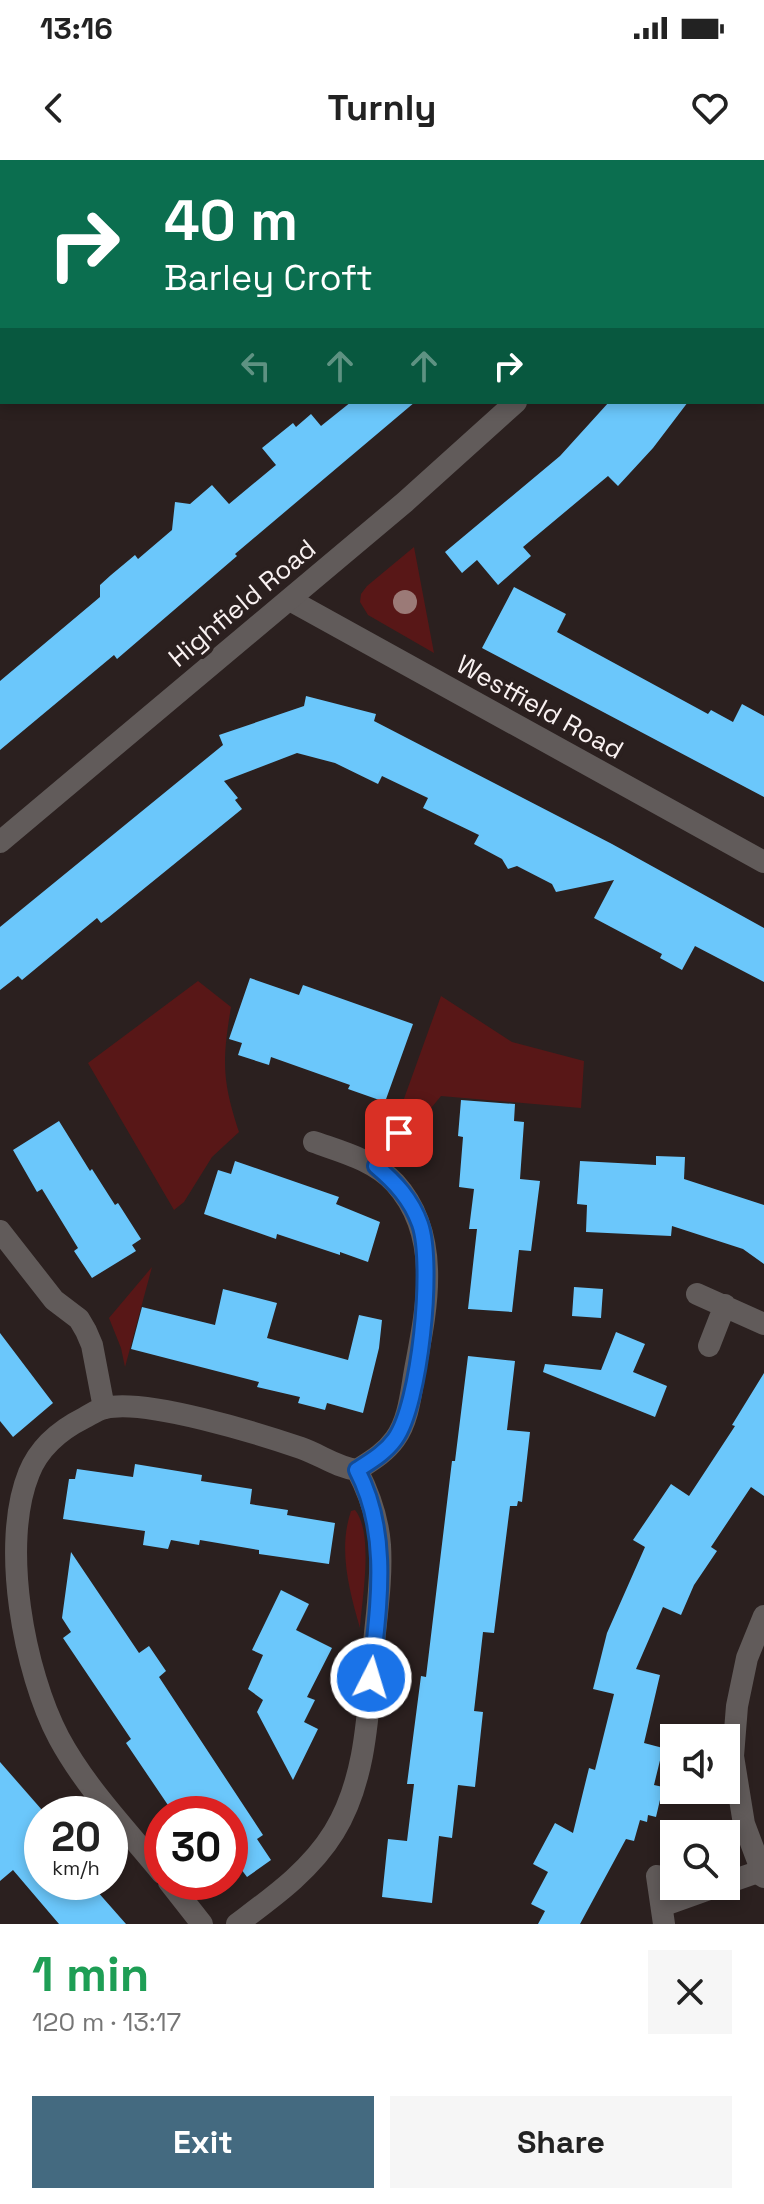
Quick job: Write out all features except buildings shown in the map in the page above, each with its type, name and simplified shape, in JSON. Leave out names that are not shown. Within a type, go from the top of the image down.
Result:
[{"type":"street","name":"Highfield Road","points":[[0,842],[405,502],[514,404]]},
{"type":"street","name":"Westfield Road","points":[[290,600],[764,862]]},
{"type":"street","points":[[376,1166],[399,1133]]},
{"type":"street","points":[[144,1852],[87,1785],[40,1696],[8,1572],[21,1496],[29,1471],[43,1449],[59,1433],[104,1408],[145,1409],[206,1420],[304,1449],[343,1468],[357,1470],[379,1456],[397,1437],[408,1408],[423,1328],[427,1284],[421,1226],[411,1204],[395,1182],[376,1166],[314,1142]]},
{"type":"street","points":[[0,1231],[54,1300],[79,1319],[92,1345],[104,1408]]},
{"type":"street","points":[[697,1294],[764,1324]]},
{"type":"street","points":[[709,1346],[725,1305]]},
{"type":"street","points":[[237,1924],[299,1875],[318,1855],[334,1832],[355,1785],[367,1723],[380,1544],[371,1504],[357,1470]]},
{"type":"street","points":[[740,1880],[762,1874],[744,1824],[733,1756],[744,1670],[764,1616]]},
{"type":"street","points":[[657,1876],[663,1915],[691,1900]]},
{"type":"street","points":[[183,1900],[202,1924]]},
{"type":"shaded area","points":[[414,547],[434,653],[368,615],[360,602],[367,586]]},
{"type":"shaded area","points":[[198,981],[231,1007],[225,1070],[239,1132],[212,1157],[184,1202],[174,1210],[88,1063]]},
{"type":"shaded area","points":[[441,996],[512,1042],[584,1061],[581,1108],[441,1096],[427,1113],[401,1107]]},
{"type":"shaded area","points":[[152,1267],[125,1367],[109,1318]]},
{"type":"shaded area","points":[[355,1510],[361,1520],[365,1550],[360,1628],[345,1555],[347,1525],[351,1511]]},
{"type":"route","points":[[371,1678],[380,1544],[366,1487],[357,1470],[379,1456],[397,1437],[408,1408],[423,1328],[427,1284],[421,1226],[411,1204],[395,1182],[376,1166],[399,1133]]}]
